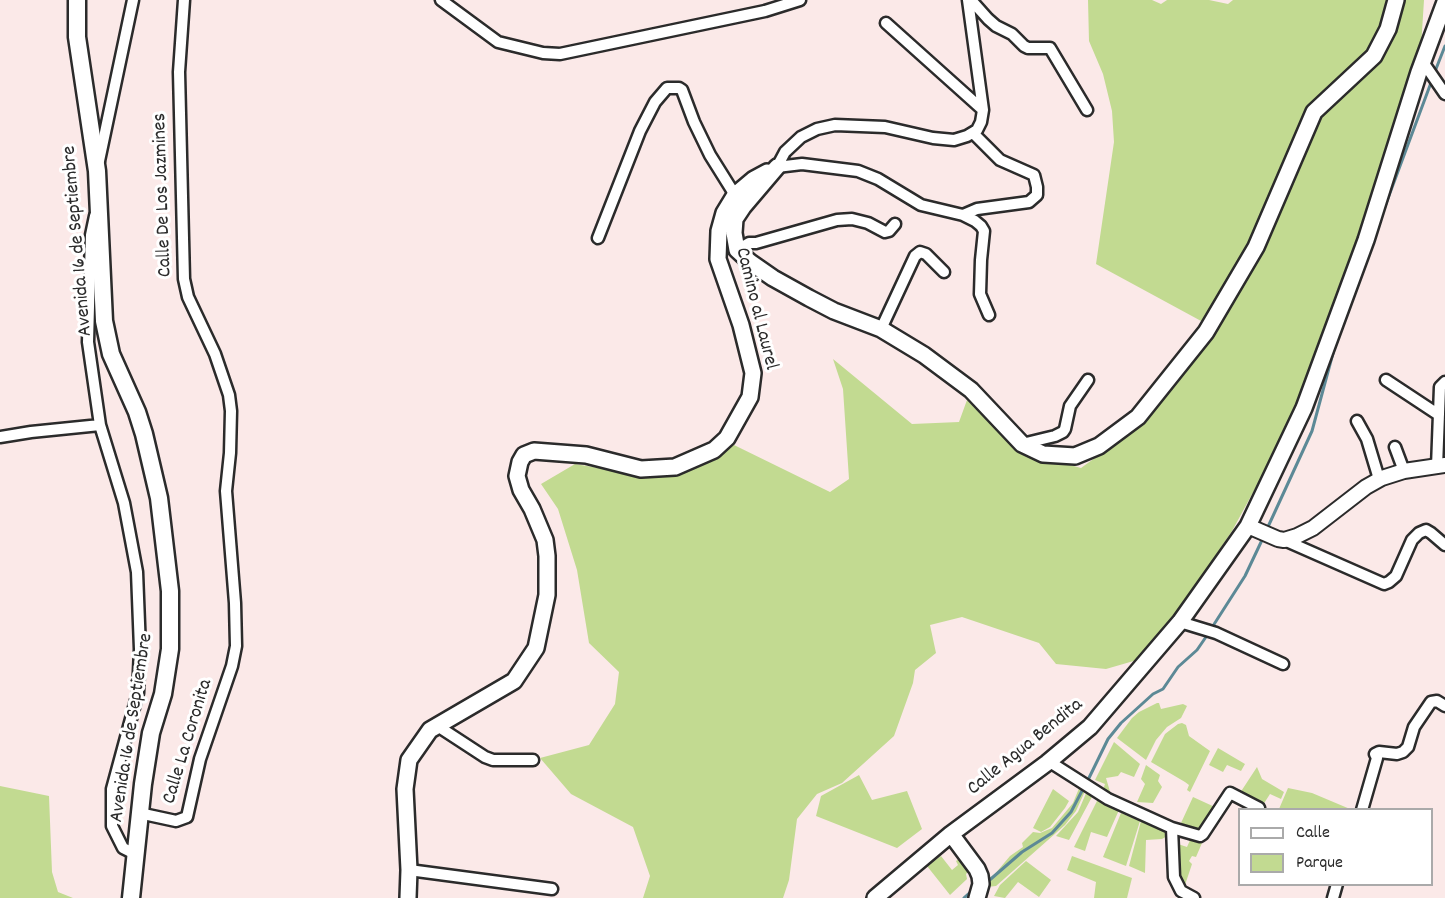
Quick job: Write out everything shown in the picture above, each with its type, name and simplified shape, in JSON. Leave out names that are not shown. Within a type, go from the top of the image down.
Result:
[{"type":"main road","name":"Avenida 16 de Septiembre","points":[[77,0],[77,37],[97,171],[104,321],[111,354],[137,412],[144,434],[159,498],[170,591],[170,649],[163,694],[151,733],[139,813],[132,898]]},
{"type":"main road","points":[[777,167],[735,219],[734,233],[737,250],[750,262],[773,278],[834,311],[881,329],[924,355],[971,390],[1022,444],[1043,454],[1065,457],[1089,451],[1128,425],[1158,393],[1206,332],[1256,248],[1314,112],[1374,56],[1388,29],[1396,0]]},
{"type":"main road","name":"Calle Agua Bendita","points":[[875,898],[951,834],[1048,762],[1090,727],[1180,622],[1248,526],[1304,408],[1366,240],[1426,66],[1445,3]]},
{"type":"main road","name":"Camino al Laurel","points":[[408,898],[405,789],[409,760],[436,725],[514,681],[536,648],[547,595],[547,556],[545,540],[521,490],[517,476],[520,462],[524,455],[534,451],[586,455],[641,469],[675,467],[714,450],[727,438],[750,397],[753,373],[741,325],[718,259],[721,222],[729,202],[735,195],[754,179],[777,167]]},
{"type":"main road","points":[[951,834],[977,868],[978,891]]},
{"type":"street","points":[[97,171],[133,0]]},
{"type":"street","name":"Calle De Los Jazmines","points":[[184,0],[179,72],[184,279],[188,297],[215,354],[229,395],[231,411],[226,491],[236,629],[236,646],[232,666]]},
{"type":"street","points":[[441,0],[498,42],[543,53],[560,54],[765,11],[800,0]]},
{"type":"street","points":[[777,167],[785,152],[801,136],[835,125],[885,128],[946,140],[959,140],[973,133],[980,126],[983,110],[970,0]]},
{"type":"street","points":[[970,0],[996,26],[1012,34],[1024,46],[1050,48],[1087,110]]},
{"type":"street","points":[[886,23],[983,110]]},
{"type":"street","points":[[1426,66],[1445,94]]},
{"type":"street","points":[[598,238],[640,131],[655,102],[667,88],[682,90],[693,122],[735,195]]},
{"type":"street","points":[[963,215],[977,209],[1029,201],[1036,195],[1037,188],[1034,175],[1000,160],[973,133]]},
{"type":"street","points":[[777,167],[802,164],[858,171],[878,179],[921,205],[963,215],[981,226],[984,231],[980,294],[989,315]]},
{"type":"street","points":[[99,205],[91,235],[88,342],[100,425],[124,503],[137,572],[140,649],[138,693],[112,789],[112,826],[123,848],[135,854]]},
{"type":"street","points":[[737,250],[748,243],[837,220],[852,219],[868,223],[885,232],[895,224]]},
{"type":"street","points":[[881,329],[915,256],[920,252],[926,254],[944,272]]},
{"type":"street","points":[[1022,444],[1063,432],[1070,406],[1088,380]]},
{"type":"street","points":[[1386,380],[1439,416]]},
{"type":"street","points":[[1284,540],[1313,528],[1379,479],[1404,471],[1441,466],[1440,387],[1445,382]]},
{"type":"street","points":[[1357,421],[1367,439],[1379,479]]},
{"type":"street","points":[[0,437],[100,425]]},
{"type":"street","points":[[1395,447],[1404,471]]},
{"type":"street","points":[[1248,526],[1384,584],[1396,576],[1412,540],[1419,533],[1426,530],[1445,545]]},
{"type":"street","points":[[1180,622],[1216,633],[1283,664]]},
{"type":"street","name":"Calle La Coronita","points":[[139,813],[177,821],[187,817],[200,759],[232,666]]},
{"type":"street","points":[[1363,808],[1377,758],[1376,754],[1403,752],[1408,747],[1414,727],[1431,702],[1437,700],[1445,706]]},
{"type":"street","points":[[436,725],[493,760],[533,760]]},
{"type":"street","points":[[1053,764],[1108,799],[1172,828],[1200,836],[1230,793],[1259,808]]},
{"type":"street","points":[[1172,828],[1174,877],[1181,891],[1194,898]]},
{"type":"street","points":[[409,870],[552,889]]},
{"type":"green space","points":[[1088,0],[1152,0],[1161,4],[1167,0],[1209,0],[1228,4],[1233,0],[1424,0],[1421,47],[1379,175],[1293,419],[1232,531],[1175,616],[1137,660],[1106,669],[1056,664],[1039,643],[962,617],[930,625],[936,653],[915,670],[913,683],[894,736],[842,783],[817,794],[797,819],[789,880],[783,898],[643,898],[650,876],[633,827],[571,794],[540,758],[589,745],[615,704],[619,672],[589,643],[577,570],[558,509],[541,484],[575,464],[647,476],[696,466],[734,445],[830,492],[849,479],[843,389],[833,359],[912,424],[959,422],[967,400],[1001,435],[1025,453],[1081,468],[1132,431],[1160,399],[1214,328],[1096,264],[1114,142],[1112,111],[1103,74],[1089,41]]},
{"type":"green space","points":[[1157,703],[1161,709],[1183,704],[1187,706],[1181,718],[1167,727],[1156,740],[1146,760],[1117,738],[1132,718]]},
{"type":"green space","points":[[1182,723],[1186,725],[1189,736],[1210,751],[1190,792],[1187,790],[1189,785],[1151,762],[1165,734]]},
{"type":"green space","points":[[1114,742],[1140,764],[1134,777],[1121,772],[1118,776],[1106,778],[1111,795],[1103,790],[1105,784],[1095,780]]},
{"type":"green space","points":[[1218,748],[1245,764],[1241,771],[1227,765],[1223,772],[1209,765]]},
{"type":"green space","points":[[1146,765],[1160,775],[1158,781],[1162,787],[1153,803],[1137,802],[1145,784],[1141,779]]},
{"type":"green space","points":[[1257,767],[1262,779],[1284,792],[1281,799],[1270,794],[1261,808],[1240,793]]},
{"type":"green space","points":[[859,775],[872,800],[907,791],[922,829],[897,848],[816,816],[821,796]]},
{"type":"green space","points":[[0,786],[49,796],[52,872],[58,892],[73,898],[0,898]]},
{"type":"green space","points":[[1080,786],[1086,789],[1076,811],[1065,825],[996,886],[987,887],[988,879],[1010,856],[1023,847],[1022,843],[1033,832],[1040,833],[1052,828],[1073,803]]},
{"type":"green space","points":[[1288,788],[1312,793],[1348,808],[1279,808]]},
{"type":"green space","points":[[1053,789],[1069,801],[1050,827],[1041,832],[1033,828]]},
{"type":"green space","points":[[1087,791],[1093,795],[1069,840],[1056,836],[1078,812]]},
{"type":"green space","points":[[1099,797],[1119,810],[1107,837],[1091,832],[1085,851],[1074,847]]},
{"type":"green space","points":[[1193,797],[1217,808],[1203,831],[1197,831],[1181,823]]},
{"type":"green space","points":[[1121,813],[1140,821],[1126,866],[1103,857]]},
{"type":"green space","points":[[1141,821],[1161,828],[1169,835],[1162,839],[1146,840],[1145,873],[1129,866]]},
{"type":"green space","points":[[1191,838],[1202,843],[1196,857],[1192,856],[1189,861],[1192,864],[1184,888],[1177,874],[1178,844],[1187,847]]},
{"type":"green space","points":[[941,856],[952,870],[958,865],[956,861],[961,857],[970,870],[966,874],[967,879],[950,895],[927,866]]},
{"type":"green space","points":[[1072,856],[1132,878],[1127,898],[1094,898],[1096,882],[1067,870]]},
{"type":"green space","points":[[1026,861],[1051,880],[1039,897],[1018,882],[1005,898],[994,896],[1000,885]]},
{"type":"waterway","points":[[1434,74],[1445,46]]},
{"type":"waterway","points":[[1384,209],[1432,80]]},
{"type":"waterway","points":[[1267,529],[1312,431],[1336,342]]},
{"type":"waterway","points":[[1211,629],[1245,576],[1263,538]]},
{"type":"waterway","points":[[1087,782],[1108,739],[1121,723],[1153,694],[1163,689],[1178,667],[1197,650],[1208,634]]},
{"type":"waterway","points":[[985,884],[1022,852],[1052,833],[1071,812],[1084,787]]},
{"type":"waterway","points":[[964,898],[972,891]]}]
